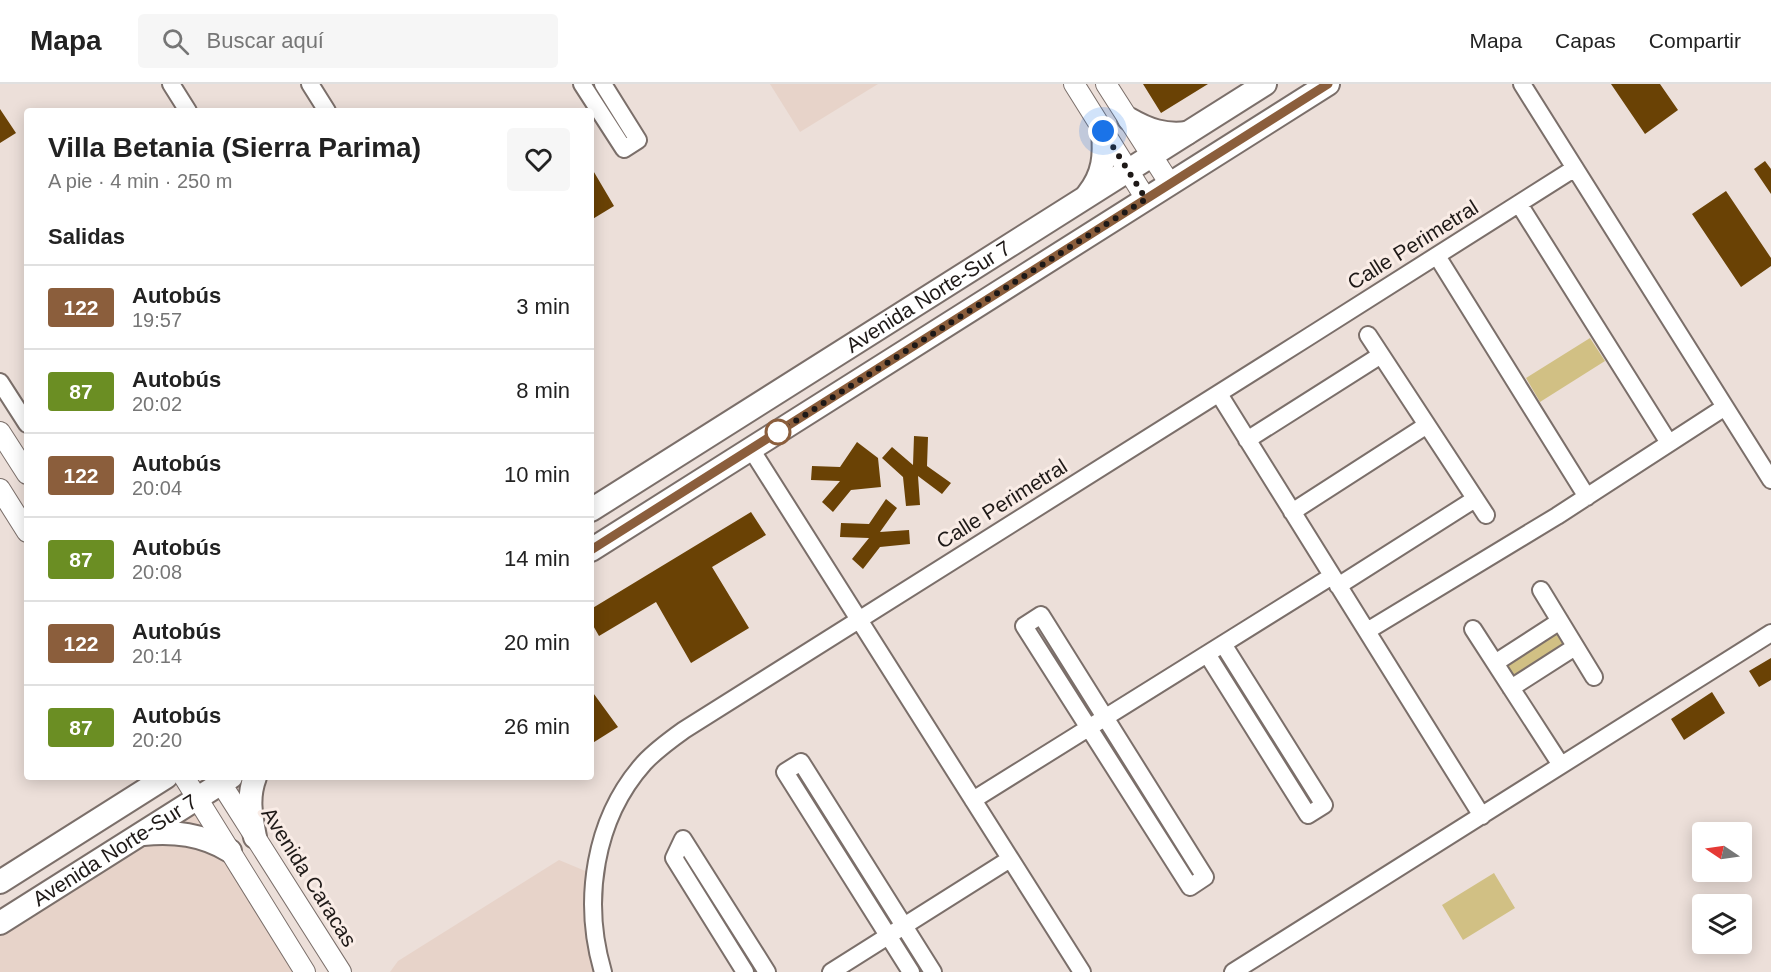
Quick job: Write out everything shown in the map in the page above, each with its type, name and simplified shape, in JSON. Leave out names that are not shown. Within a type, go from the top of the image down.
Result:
[{"type":"main road","name":"Avenida Norte-Sur 7","points":[[594,508],[1265,84]]},
{"type":"main road","name":"Avenida Norte-Sur 7","points":[[594,548],[1328,84]]},
{"type":"main road","points":[[1129,119],[1154,132],[1167,134],[1188,132]]},
{"type":"main road","points":[[1084,200],[1100,177],[1104,162],[1103,131]]},
{"type":"main road","points":[[128,802],[141,780]]},
{"type":"main road","name":"Avenida Norte-Sur 7","points":[[0,882],[161,780]]},
{"type":"main road","name":"Avenida Norte-Sur 7","points":[[0,922],[141,834],[222,780]]},
{"type":"main road","points":[[254,780],[250,797],[250,812],[255,837]]},
{"type":"main road","points":[[141,834],[164,832],[199,837],[215,842],[230,851]]},
{"type":"street","points":[[171,84],[186,108]]},
{"type":"street","points":[[310,84],[325,108]]},
{"type":"street","points":[[582,84],[624,149],[638,140],[603,84]]},
{"type":"street","points":[[1074,84],[1146,199]]},
{"type":"street","points":[[1106,84],[1170,184]]},
{"type":"street","points":[[1522,84],[1725,407],[1768,471]]},
{"type":"street","name":"Calle Perimetral","points":[[603,972],[595,937],[592,909],[595,875],[603,836],[620,796],[630,780],[655,753],[684,730],[858,618],[1575,168]]},
{"type":"street","points":[[1520,204],[1669,443]]},
{"type":"street","points":[[1437,256],[1587,497]]},
{"type":"street","points":[[1368,335],[1486,514]]},
{"type":"street","points":[[1247,440],[1381,355]]},
{"type":"street","points":[[0,382],[24,419]]},
{"type":"street","points":[[1218,394],[1482,816]]},
{"type":"street","points":[[1367,631],[1587,497],[1725,407]]},
{"type":"street","points":[[1292,512],[1427,425]]},
{"type":"street","points":[[0,432],[24,469]]},
{"type":"street","points":[[751,449],[1082,972]]},
{"type":"street","points":[[0,489],[24,527]]},
{"type":"street","points":[[973,800],[1223,644],[1475,499]]},
{"type":"street","points":[[1541,590],[1593,677]]},
{"type":"street","points":[[1041,615],[1105,717],[1205,877],[1190,887],[1024,626],[1041,615]]},
{"type":"street","points":[[1495,663],[1560,621]]},
{"type":"street","points":[[1473,629],[1561,765]]},
{"type":"street","points":[[1233,972],[1771,633]]},
{"type":"street","points":[[1207,654],[1308,815],[1323,805],[1223,644]]},
{"type":"street","points":[[1511,688],[1575,647]]},
{"type":"street","points":[[910,972],[786,772],[801,762],[933,972]]},
{"type":"street","points":[[186,780],[305,972]]},
{"type":"street","name":"Avenida Caracas","points":[[224,780],[255,837],[342,972]]},
{"type":"street","points":[[745,972],[674,858],[683,839],[767,972]]},
{"type":"street","points":[[831,972],[1010,858]]},
{"type":"shaded area","points":[[770,84],[878,84],[800,132]]},
{"type":"shaded area","points":[[1590,338],[1605,361],[1540,402],[1526,378]]},
{"type":"shaded area","points":[[1560,621],[1575,647],[1511,688],[1495,663]]},
{"type":"shaded area","points":[[197,798],[305,972],[0,972],[0,923]]},
{"type":"shaded area","points":[[559,860],[595,875],[603,972],[390,972],[398,961]]},
{"type":"shaded area","points":[[1494,873],[1515,908],[1463,940],[1442,905]]},
{"type":"building","points":[[1143,84],[1208,84],[1161,113]]},
{"type":"building","points":[[1611,84],[1660,84],[1678,110],[1645,134]]},
{"type":"building","points":[[0,109],[16,133],[0,143]]},
{"type":"building","points":[[1765,161],[1771,169],[1771,194],[1754,169]]},
{"type":"building","points":[[594,172],[614,206],[594,218]]},
{"type":"building","points":[[1726,191],[1771,258],[1771,266],[1741,287],[1692,214]]},
{"type":"building","points":[[914,436],[928,437],[927,466],[951,483],[942,494],[918,476],[920,505],[906,506],[903,477],[882,458],[892,447],[913,465]]},
{"type":"building","points":[[857,442],[878,458],[881,487],[851,490],[833,512],[822,502],[840,481],[811,480],[812,466],[840,467]]},
{"type":"building","points":[[886,499],[897,508],[880,532],[909,530],[910,544],[880,547],[863,569],[852,559],[869,538],[840,537],[841,523],[869,524]]},
{"type":"building","points":[[751,512],[766,535],[712,567],[749,628],[691,663],[656,602],[599,636],[594,627],[594,607]]},
{"type":"building","points":[[1771,658],[1771,680],[1759,687],[1749,671]]},
{"type":"building","points":[[1712,692],[1725,713],[1684,740],[1671,719]]},
{"type":"building","points":[[594,694],[618,727],[594,742]]},
{"type":"bus line","name":"122","points":[[594,548],[1328,84]]},
{"type":"route","points":[[778,432],[1146,199],[1103,131]]}]
